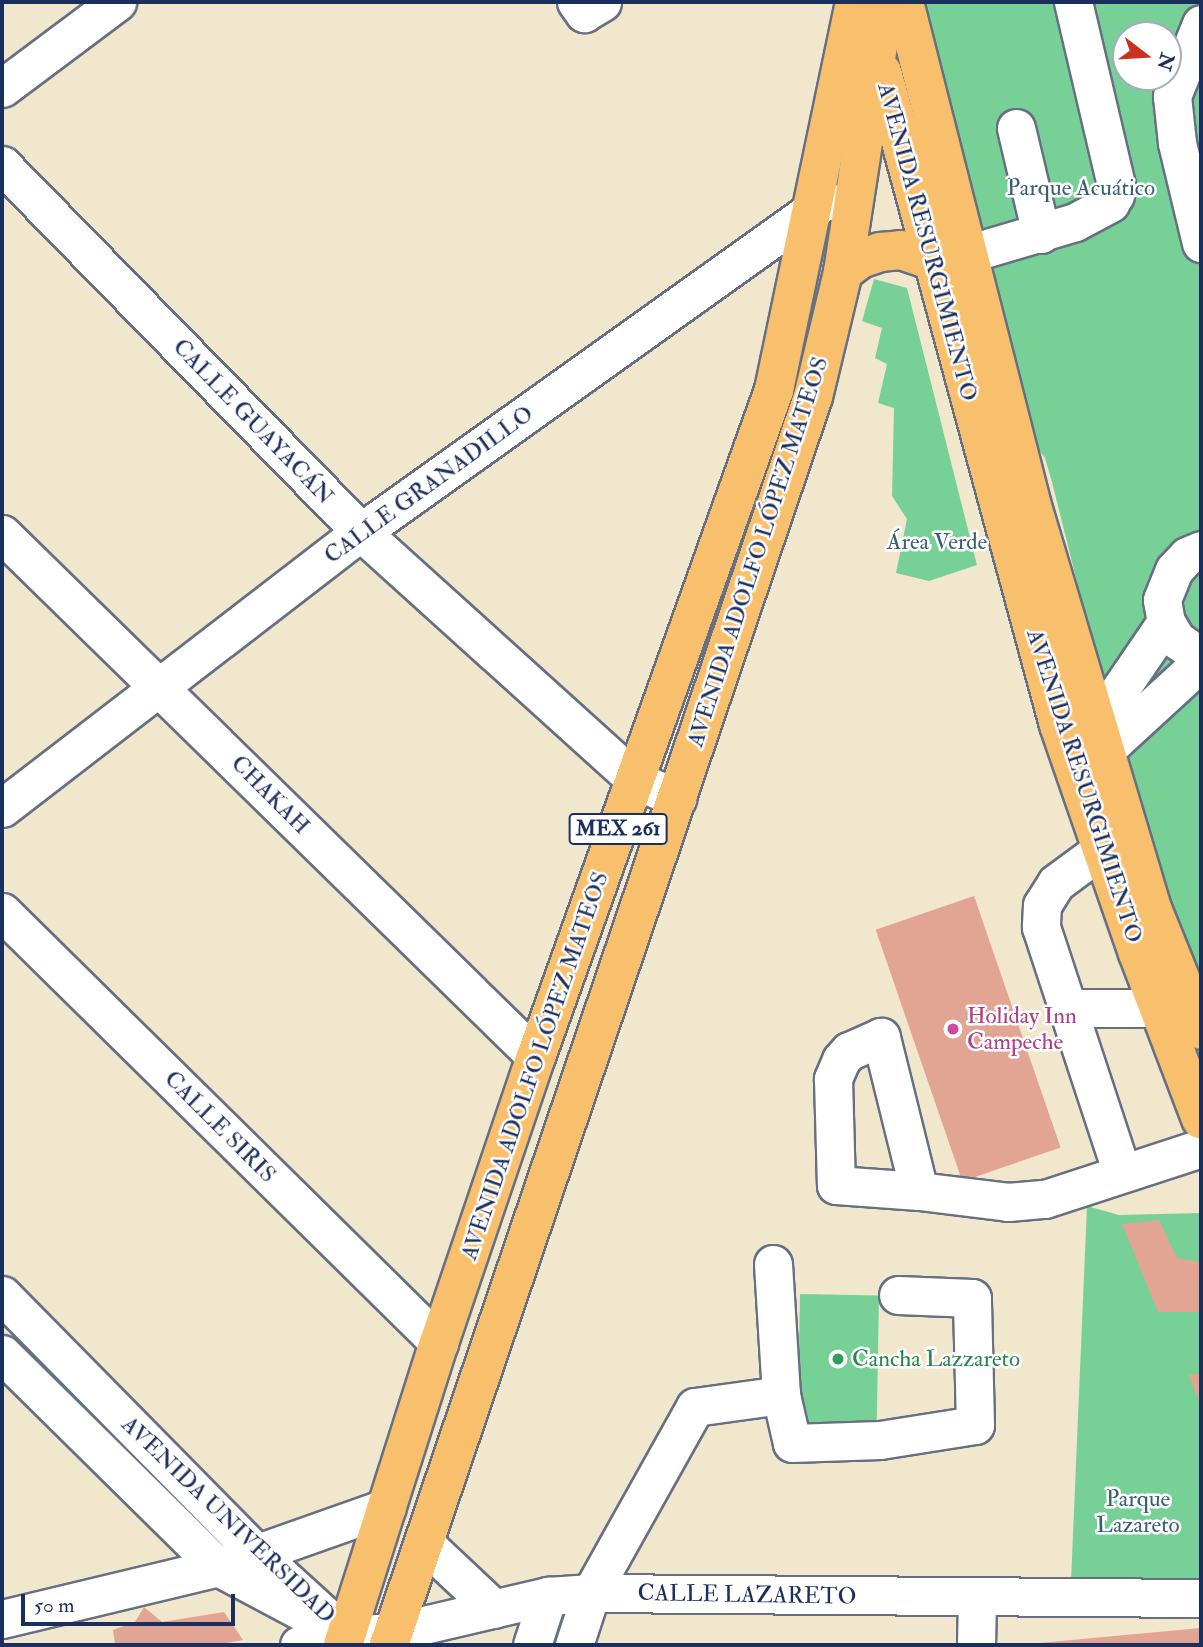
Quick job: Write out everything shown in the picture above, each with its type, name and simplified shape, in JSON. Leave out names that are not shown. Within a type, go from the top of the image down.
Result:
[{"type":"main road","name":"AVENIDA ADOLFO LÓPEZ MATEOS","points":[[345,1640],[439,1343],[536,1057],[774,390],[855,2]]},
{"type":"main road","name":"AVENIDA RESURGIMIENTO","points":[[864,2],[930,260],[1059,725],[1201,1119]]},
{"type":"main road","name":"AVENIDA ADOLFO LÓPEZ MATEOS","points":[[392,1639],[813,397],[843,272],[885,2]]},
{"type":"main road","name":"AVENIDA RESURGIMIENTO","points":[[904,2],[1032,506],[1153,911],[1201,1030]]},
{"type":"main road","points":[[843,272],[860,259],[880,252],[901,250],[930,260]]},
{"type":"street","points":[[2,88],[117,2]]},
{"type":"street","points":[[576,2],[584,13],[602,2]]},
{"type":"street","points":[[967,254],[1074,222],[1110,203],[1115,195],[1116,185],[1073,2]]},
{"type":"street","points":[[1201,24],[1172,96],[1177,143],[1201,243]]},
{"type":"street","points":[[1201,61],[1189,97],[1201,159]]},
{"type":"street","points":[[1016,128],[1041,234]]},
{"type":"street","name":"CALLE GUAYACÁN","points":[[2,165],[361,532],[635,780],[677,799]]},
{"type":"street","name":"CALLE GRANADILLO","points":[[2,808],[361,532],[813,213],[860,168]]},
{"type":"street","name":"CHAKAH","points":[[2,534],[536,1057]]},
{"type":"street","points":[[1201,550],[1187,556],[1174,570],[1162,600],[1166,622],[1178,640],[1194,651],[1201,652]]},
{"type":"street","points":[[1101,736],[1166,622]]},
{"type":"street","points":[[1101,736],[1201,662]]},
{"type":"street","points":[[1102,849],[1056,883],[1042,905],[1041,927],[1122,1173]]},
{"type":"street","name":"CALLE SIRIS","points":[[2,912],[439,1343]]},
{"type":"street","points":[[1069,1008],[1160,1009]]},
{"type":"street","points":[[919,1191],[1009,1202],[1045,1199],[1201,1148]]},
{"type":"street","points":[[773,1264],[781,1395],[792,1443],[880,1440],[975,1424],[972,1298],[898,1295]]},
{"type":"street","name":"AVENIDA UNIVERSIDAD","points":[[2,1295],[345,1640]]},
{"type":"street","name":"AVENIDA UNIVERSIDAD","points":[[2,1354],[218,1567],[345,1640]]},
{"type":"street","points":[[574,1645],[591,1593],[695,1408],[781,1395]]},
{"type":"street","points":[[2,1619],[218,1567],[387,1507]]},
{"type":"street","points":[[424,1543],[494,1609]]},
{"type":"street","name":"CALLE LAZARETO","points":[[299,1645],[392,1639],[548,1596],[591,1593],[1201,1598]]},
{"type":"street","points":[[532,1645],[548,1596]]},
{"type":"street","points":[[976,1597],[976,1645]]},
{"type":"green space","name":"Parque Acuático","points":[[917,2],[1201,2],[1201,999],[1071,604],[1077,582],[1045,458],[1019,422]]},
{"type":"green space","name":"Área Verde","points":[[874,279],[907,288],[977,565],[929,581],[896,573],[907,519],[892,496],[894,408],[878,403],[887,364],[875,358],[882,328],[862,321]]},
{"type":"green space","name":"Parque Lazareto","points":[[1087,1206],[1119,1215],[1201,1213],[1201,1585],[1071,1581]]},
{"type":"green space","name":"Cancha Lazzareto","points":[[800,1294],[879,1295],[877,1424],[798,1423]]},
{"type":"building","points":[[974,896],[1061,1148],[962,1181],[876,930]]},
{"type":"building","points":[[1159,1220],[1177,1258],[1201,1262],[1201,1312],[1158,1312],[1122,1224]]},
{"type":"building","points":[[1188,1374],[1201,1374],[1201,1406]]},
{"type":"building","points":[[144,1607],[162,1622],[224,1612],[243,1640],[216,1645],[115,1645],[113,1630],[135,1622]]},
{"type":"building","points":[[1201,1628],[1201,1645],[1039,1645],[1039,1643]]},
{"type":"place","name":"Holiday Inn Campeche","points":[[953,1029]]},
{"type":"place","name":"Cancha Lazzareto","points":[[838,1359]]}]
